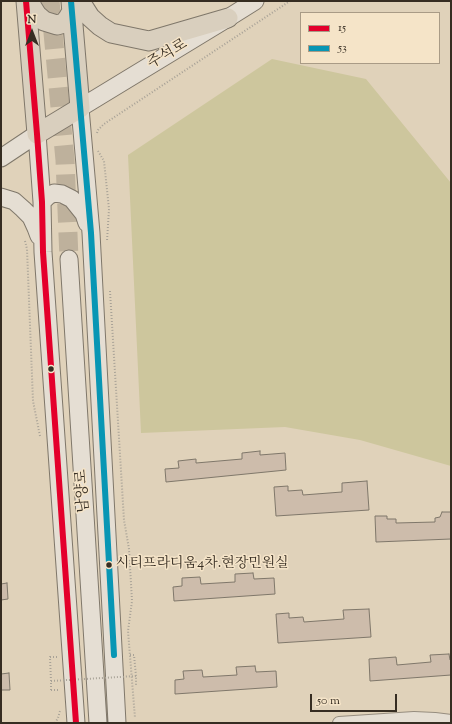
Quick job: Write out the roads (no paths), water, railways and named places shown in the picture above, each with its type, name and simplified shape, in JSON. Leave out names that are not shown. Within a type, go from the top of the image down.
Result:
[{"type":"main road","points":[[26,1],[42,202],[43,252],[76,723]]},
{"type":"main road","points":[[30,1],[37,15],[44,21],[57,25],[64,23],[75,4]]},
{"type":"main road","name":"주석로","points":[[80,108],[255,1]]},
{"type":"main road","points":[[75,4],[83,6],[90,17],[111,33],[149,41],[228,18]]},
{"type":"main road","points":[[75,4],[80,108],[91,233],[118,723]]},
{"type":"main road","points":[[1,158],[80,108]]},
{"type":"main road","points":[[42,202],[54,193],[62,194],[72,199],[84,214],[91,233]]},
{"type":"main road","points":[[1,197],[14,201],[31,217],[43,252]]},
{"type":"main road","name":"남양로","points":[[69,259],[98,723]]},
{"type":"street","points":[[339,723],[414,718],[451,721]]},
{"type":"tunnel","points":[[50,1],[65,160],[69,259]]},
{"type":"place","name":"시티프라디움4차.현장민원실","points":[[109,565]]}]
